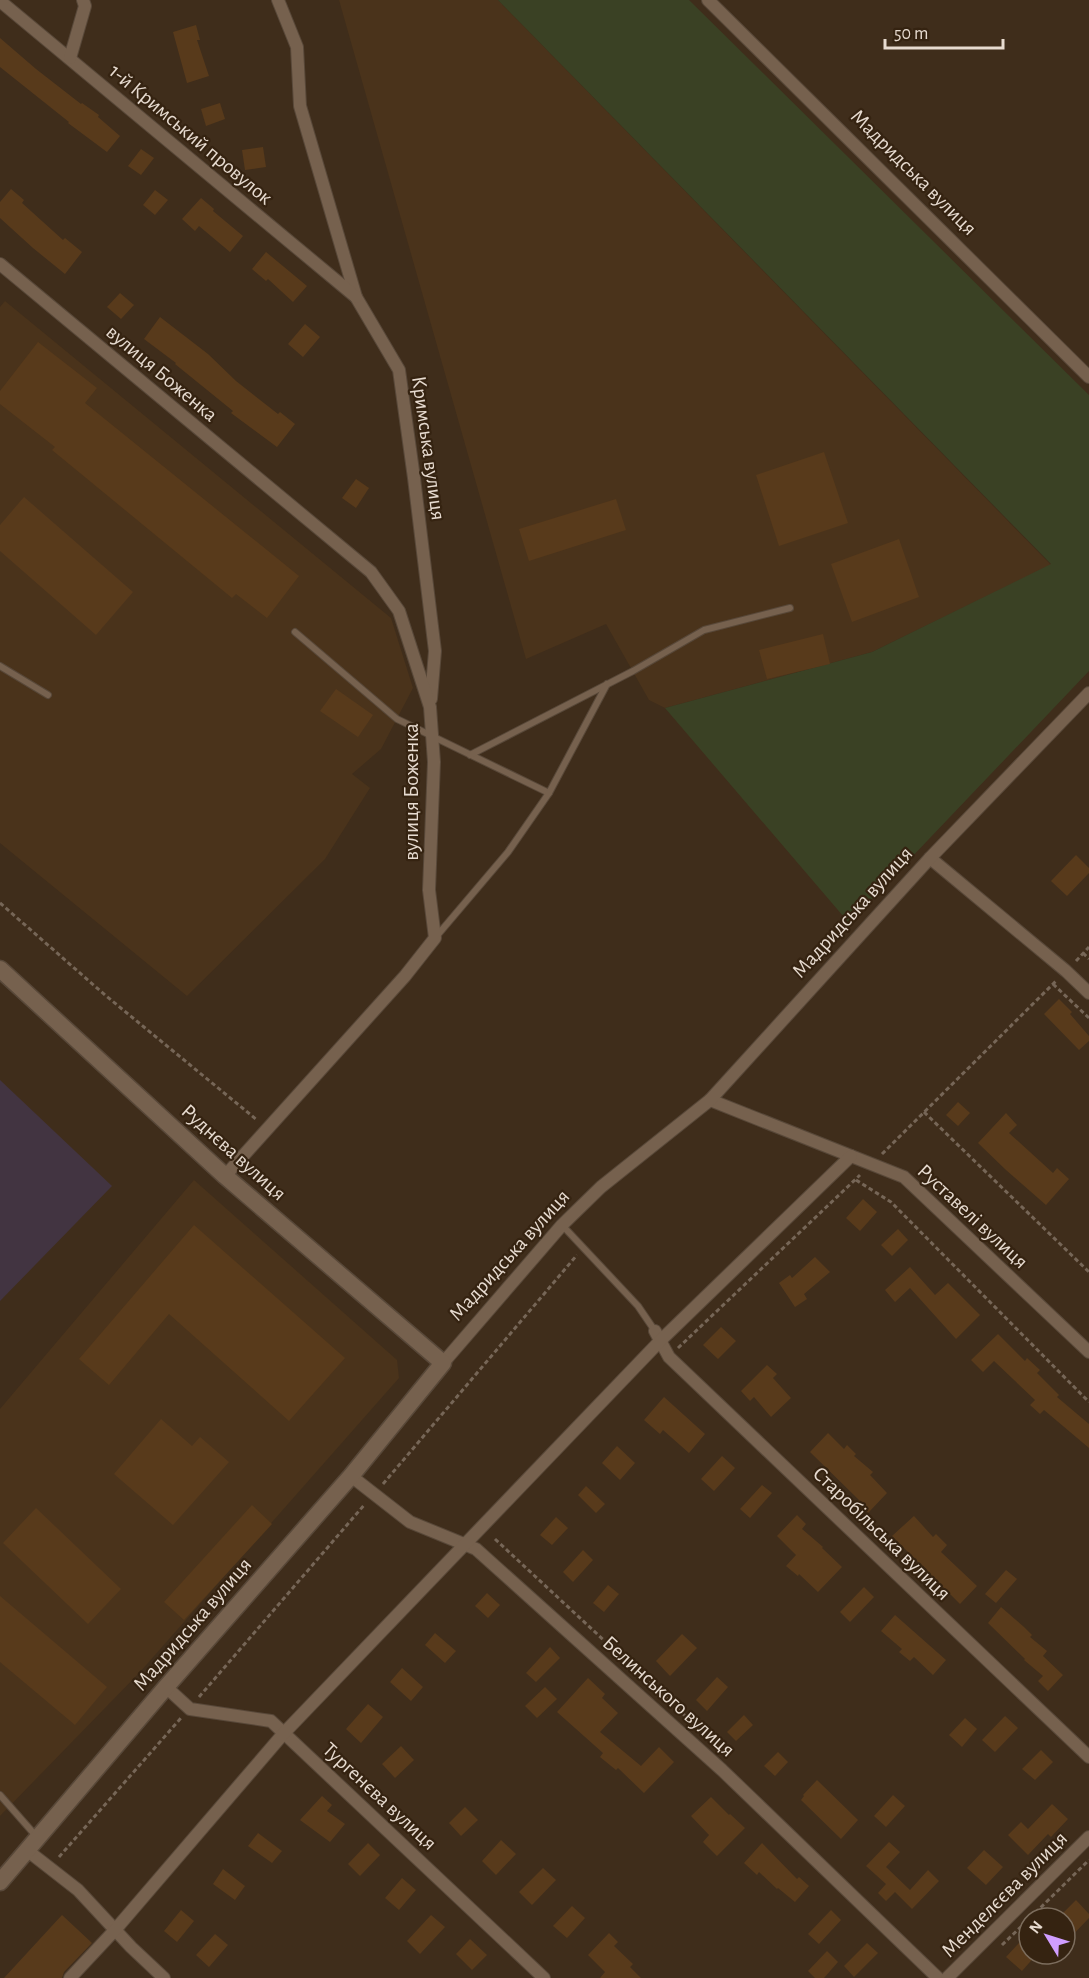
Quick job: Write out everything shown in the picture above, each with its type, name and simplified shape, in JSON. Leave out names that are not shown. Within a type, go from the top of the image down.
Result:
[{"type":"street","points":[[70,58],[85,6],[83,0]]},
{"type":"street","name":"Кримська вулиця","points":[[279,0],[297,47],[300,106],[356,297],[399,370],[435,651],[430,707]]},
{"type":"street","name":"Мадридська вулиця","points":[[708,0],[1089,377]]},
{"type":"street","name":"1-й Кримський провулок","points":[[0,1],[356,297]]},
{"type":"street","name":"вулиця Боженка","points":[[0,264],[370,572],[399,611],[430,707],[435,762],[429,891],[435,938]]},
{"type":"street","name":"Мадридська вулиця","points":[[0,1882],[351,1476],[443,1363],[562,1225],[601,1187],[710,1100],[930,858],[1089,693]]},
{"type":"street","points":[[930,858],[1066,971],[1089,993]]},
{"type":"street","points":[[225,1176],[397,984],[435,938]]},
{"type":"street","name":"Руднєва вулиця","points":[[0,969],[225,1176],[443,1363]]},
{"type":"street","name":"Руставелі вулиця","points":[[710,1100],[904,1177],[1089,1352]]},
{"type":"street","points":[[70,1978],[115,1930],[284,1733],[466,1545],[657,1336],[851,1156]]},
{"type":"street","name":"Старобільська вулиця","points":[[657,1336],[669,1357],[1089,1758]]},
{"type":"street","name":"Белинського вулиця","points":[[351,1476],[410,1522],[476,1549],[485,1556],[722,1770],[938,1978]]},
{"type":"street","points":[[166,1688],[190,1709]]},
{"type":"street","name":"Тургенєва вулиця","points":[[190,1709],[271,1721],[544,1978]]},
{"type":"street","name":"Менделєєва вулиця","points":[[947,1978],[1089,1837]]},
{"type":"street","points":[[33,1845],[50,1867],[78,1890],[164,1978]]},
{"type":"lane","points":[[470,755],[607,684],[704,630],[790,608]]},
{"type":"lane","points":[[295,632],[397,719],[549,793]]},
{"type":"lane","points":[[0,666],[48,696]]},
{"type":"lane","points":[[435,938],[508,852],[549,793],[607,684]]},
{"type":"lane","points":[[562,1225],[638,1306],[657,1336]]},
{"type":"lane","points":[[0,1795],[33,1845]]},
{"type":"path","points":[[0,903],[105,995],[267,1129]]},
{"type":"path","points":[[669,1357],[872,1164],[1089,947]]},
{"type":"path","points":[[1083,953],[1089,958]]},
{"type":"path","points":[[1053,984],[1089,1018]]},
{"type":"path","points":[[924,1112],[1089,1272]]},
{"type":"path","points":[[856,1180],[891,1202],[1089,1402]]},
{"type":"path","points":[[50,1867],[190,1709],[584,1248]]},
{"type":"path","points":[[1042,1906],[1089,1860]]},
{"type":"shaded area","points":[[339,0],[498,0],[1051,565],[872,652],[665,708],[649,700],[606,624],[526,659]]},
{"type":"shaded area","points":[[5,301],[391,618],[413,688],[381,749],[352,774],[370,788],[325,859],[187,996],[0,843],[0,307]]},
{"type":"shaded area","points":[[0,1080],[112,1186],[0,1301]]},
{"type":"shaded area","points":[[194,1180],[397,1360],[399,1378],[140,1672],[0,1816],[0,1409]]},
{"type":"green space","points":[[498,0],[689,0],[1089,395],[1089,671],[849,923],[665,708],[872,652],[1051,564]]},
{"type":"building","points":[[196,25],[200,40],[197,40],[209,76],[187,83],[173,32]]},
{"type":"building","points":[[0,38],[81,104],[99,115],[98,117],[120,136],[107,152],[0,67]]},
{"type":"building","points":[[220,103],[225,119],[206,126],[201,109]]},
{"type":"building","points":[[263,147],[266,167],[245,170],[242,150]]},
{"type":"building","points":[[141,149],[154,158],[141,175],[128,166]]},
{"type":"building","points":[[11,189],[24,200],[22,203],[63,240],[65,238],[82,252],[65,274],[0,218],[0,202]]},
{"type":"building","points":[[155,190],[168,200],[155,215],[143,205]]},
{"type":"building","points":[[201,198],[243,236],[230,252],[199,226],[195,231],[182,219]]},
{"type":"building","points":[[266,252],[307,286],[293,302],[268,279],[266,281],[252,269]]},
{"type":"building","points":[[120,293],[134,305],[121,319],[107,307]]},
{"type":"building","points":[[160,317],[208,354],[236,381],[278,414],[280,412],[295,424],[277,447],[231,413],[233,411],[144,339]]},
{"type":"building","points":[[305,324],[320,337],[303,357],[288,344]]},
{"type":"building","points":[[38,342],[97,388],[85,403],[299,576],[267,618],[236,594],[232,598],[52,450],[55,447],[0,404],[0,391]]},
{"type":"building","points":[[824,452],[848,523],[779,546],[756,475]]},
{"type":"building","points":[[356,479],[369,488],[356,508],[342,498]]},
{"type":"building","points":[[24,497],[133,592],[96,635],[0,551],[0,525]]},
{"type":"building","points":[[616,499],[626,530],[529,561],[519,529]]},
{"type":"building","points":[[899,539],[919,597],[852,622],[831,564]]},
{"type":"building","points":[[823,634],[830,664],[767,679],[759,650]]},
{"type":"building","points":[[336,689],[373,715],[358,737],[320,711]]},
{"type":"building","points":[[1076,855],[1089,868],[1089,873],[1067,896],[1051,881]]},
{"type":"building","points":[[1059,999],[1072,1012],[1070,1014],[1089,1036],[1089,1041],[1079,1050],[1044,1014]]},
{"type":"building","points":[[958,1102],[970,1113],[958,1126],[946,1115]]},
{"type":"building","points":[[1006,1113],[1017,1125],[1009,1133],[1053,1173],[1057,1168],[1069,1179],[1046,1205],[978,1143]]},
{"type":"building","points":[[863,1199],[877,1212],[860,1231],[846,1218]]},
{"type":"building","points":[[194,1225],[345,1358],[289,1421],[169,1314],[109,1385],[79,1359]]},
{"type":"building","points":[[898,1229],[908,1240],[892,1256],[881,1245]]},
{"type":"building","points":[[815,1257],[830,1272],[804,1294],[807,1299],[795,1307],[779,1283],[790,1275],[792,1278]]},
{"type":"building","points":[[910,1267],[935,1295],[948,1283],[980,1315],[956,1339],[910,1288],[895,1302],[885,1290]]},
{"type":"building","points":[[721,1327],[736,1341],[718,1359],[703,1345]]},
{"type":"building","points":[[998,1334],[1025,1361],[1027,1358],[1040,1370],[1037,1373],[1059,1395],[1057,1397],[1089,1424],[1089,1448],[1044,1410],[1040,1414],[1030,1405],[1035,1400],[994,1361],[983,1372],[971,1360]]},
{"type":"building","points":[[767,1365],[777,1374],[773,1378],[791,1398],[771,1417],[754,1397],[750,1401],[741,1391]]},
{"type":"building","points":[[664,1397],[705,1434],[689,1453],[663,1430],[660,1434],[644,1420]]},
{"type":"building","points":[[161,1419],[192,1446],[200,1437],[229,1462],[173,1525],[114,1474]]},
{"type":"building","points":[[828,1433],[844,1449],[847,1445],[856,1454],[854,1456],[873,1472],[870,1475],[887,1493],[868,1513],[857,1502],[859,1500],[810,1452]]},
{"type":"building","points":[[617,1446],[635,1463],[620,1480],[602,1463]]},
{"type":"building","points":[[722,1456],[735,1468],[714,1491],[701,1479]]},
{"type":"building","points":[[762,1485],[772,1493],[750,1518],[740,1509]]},
{"type":"building","points":[[586,1486],[605,1504],[596,1513],[578,1495]]},
{"type":"building","points":[[252,1505],[272,1524],[184,1620],[164,1602]]},
{"type":"building","points":[[36,1508],[121,1589],[88,1624],[3,1543]]},
{"type":"building","points":[[797,1515],[806,1524],[802,1529],[842,1567],[818,1592],[799,1574],[798,1576],[786,1566],[796,1555],[777,1536]]},
{"type":"building","points":[[914,1516],[933,1537],[936,1534],[947,1545],[941,1552],[977,1586],[960,1604],[892,1536]]},
{"type":"building","points":[[556,1517],[568,1528],[552,1545],[540,1535]]},
{"type":"building","points":[[583,1550],[593,1560],[573,1582],[563,1572]]},
{"type":"building","points":[[1006,1570],[1017,1579],[996,1603],[985,1594]]},
{"type":"building","points":[[608,1585],[619,1594],[604,1612],[593,1603]]},
{"type":"building","points":[[864,1587],[874,1597],[850,1622],[840,1612]]},
{"type":"building","points":[[487,1593],[500,1605],[488,1618],[475,1606]]},
{"type":"building","points":[[0,1596],[107,1687],[75,1725],[0,1662]]},
{"type":"building","points":[[1001,1607],[1047,1651],[1043,1656],[1063,1675],[1048,1691],[1038,1681],[1043,1676],[988,1623]]},
{"type":"building","points":[[895,1615],[946,1660],[933,1675],[914,1657],[910,1661],[899,1652],[902,1649],[881,1631]]},
{"type":"building","points":[[435,1633],[456,1651],[445,1663],[425,1645]]},
{"type":"building","points":[[682,1634],[697,1648],[670,1676],[656,1661]]},
{"type":"building","points":[[550,1647],[560,1658],[536,1682],[526,1673]]},
{"type":"building","points":[[402,1668],[423,1687],[411,1701],[390,1682]]},
{"type":"building","points":[[717,1677],[728,1687],[707,1711],[696,1700]]},
{"type":"building","points":[[588,1678],[605,1694],[602,1698],[618,1713],[600,1732],[641,1766],[659,1747],[674,1762],[644,1793],[618,1768],[616,1770],[600,1757],[603,1753],[557,1712]]},
{"type":"building","points":[[545,1687],[557,1699],[537,1718],[525,1706]]},
{"type":"building","points":[[368,1704],[383,1717],[361,1743],[346,1729]]},
{"type":"building","points":[[744,1715],[753,1725],[736,1741],[727,1732]]},
{"type":"building","points":[[1005,1716],[1018,1728],[995,1752],[982,1740]]},
{"type":"building","points":[[965,1718],[977,1729],[962,1747],[949,1735]]},
{"type":"building","points":[[401,1746],[414,1760],[395,1778],[382,1764]]},
{"type":"building","points":[[1041,1750],[1053,1762],[1035,1780],[1022,1769]]},
{"type":"building","points":[[778,1752],[788,1762],[775,1776],[764,1766]]},
{"type":"building","points":[[817,1780],[858,1820],[841,1839],[801,1800]]},
{"type":"building","points":[[893,1795],[905,1806],[886,1827],[874,1816]]},
{"type":"building","points":[[322,1796],[332,1805],[327,1811],[345,1824],[330,1842],[300,1820]]},
{"type":"building","points":[[711,1797],[745,1828],[717,1856],[703,1842],[709,1835],[691,1816]]},
{"type":"building","points":[[1052,1804],[1068,1819],[1051,1837],[1048,1834],[1028,1855],[1008,1835],[1021,1822],[1028,1829]]},
{"type":"building","points":[[465,1807],[478,1820],[461,1836],[449,1823]]},
{"type":"building","points":[[258,1833],[282,1851],[272,1863],[248,1846]]},
{"type":"building","points":[[501,1840],[516,1854],[496,1875],[482,1861]]},
{"type":"building","points":[[889,1842],[900,1852],[886,1867],[910,1890],[928,1870],[939,1881],[912,1909],[895,1892],[886,1901],[878,1893],[886,1884],[866,1866]]},
{"type":"building","points":[[368,1843],[380,1855],[360,1876],[348,1864]]},
{"type":"building","points":[[762,1843],[797,1879],[799,1877],[809,1886],[795,1902],[759,1872],[757,1875],[744,1863]]},
{"type":"building","points":[[984,1850],[1003,1867],[986,1885],[967,1868]]},
{"type":"building","points":[[543,1868],[556,1880],[532,1905],[519,1892]]},
{"type":"building","points":[[223,1869],[245,1886],[235,1900],[213,1884]]},
{"type":"building","points":[[402,1878],[416,1890],[399,1910],[385,1898]]},
{"type":"building","points":[[1076,1900],[1089,1914],[1089,1918],[1077,1930],[1077,1906],[1070,1906]]},
{"type":"building","points":[[572,1906],[585,1918],[567,1938],[553,1926]]},
{"type":"building","points":[[181,1910],[194,1921],[177,1942],[164,1931]]},
{"type":"building","points":[[831,1910],[841,1920],[819,1944],[808,1934]]},
{"type":"building","points":[[62,1915],[92,1943],[64,1972],[62,1978],[4,1978]]},
{"type":"building","points":[[431,1915],[445,1927],[420,1954],[407,1941]]},
{"type":"building","points":[[609,1933],[618,1942],[614,1946],[633,1964],[630,1967],[641,1978],[600,1978],[605,1972],[588,1955]]},
{"type":"building","points":[[215,1934],[228,1945],[209,1967],[196,1955]]},
{"type":"building","points":[[470,1939],[487,1955],[472,1970],[456,1954]]},
{"type":"building","points":[[867,1943],[878,1953],[854,1977],[844,1966]]},
{"type":"building","points":[[1017,1945],[1017,1966],[1026,1966],[1022,1971],[1006,1957]]},
{"type":"building","points":[[827,1951],[838,1962],[824,1978],[815,1978],[808,1971]]}]
